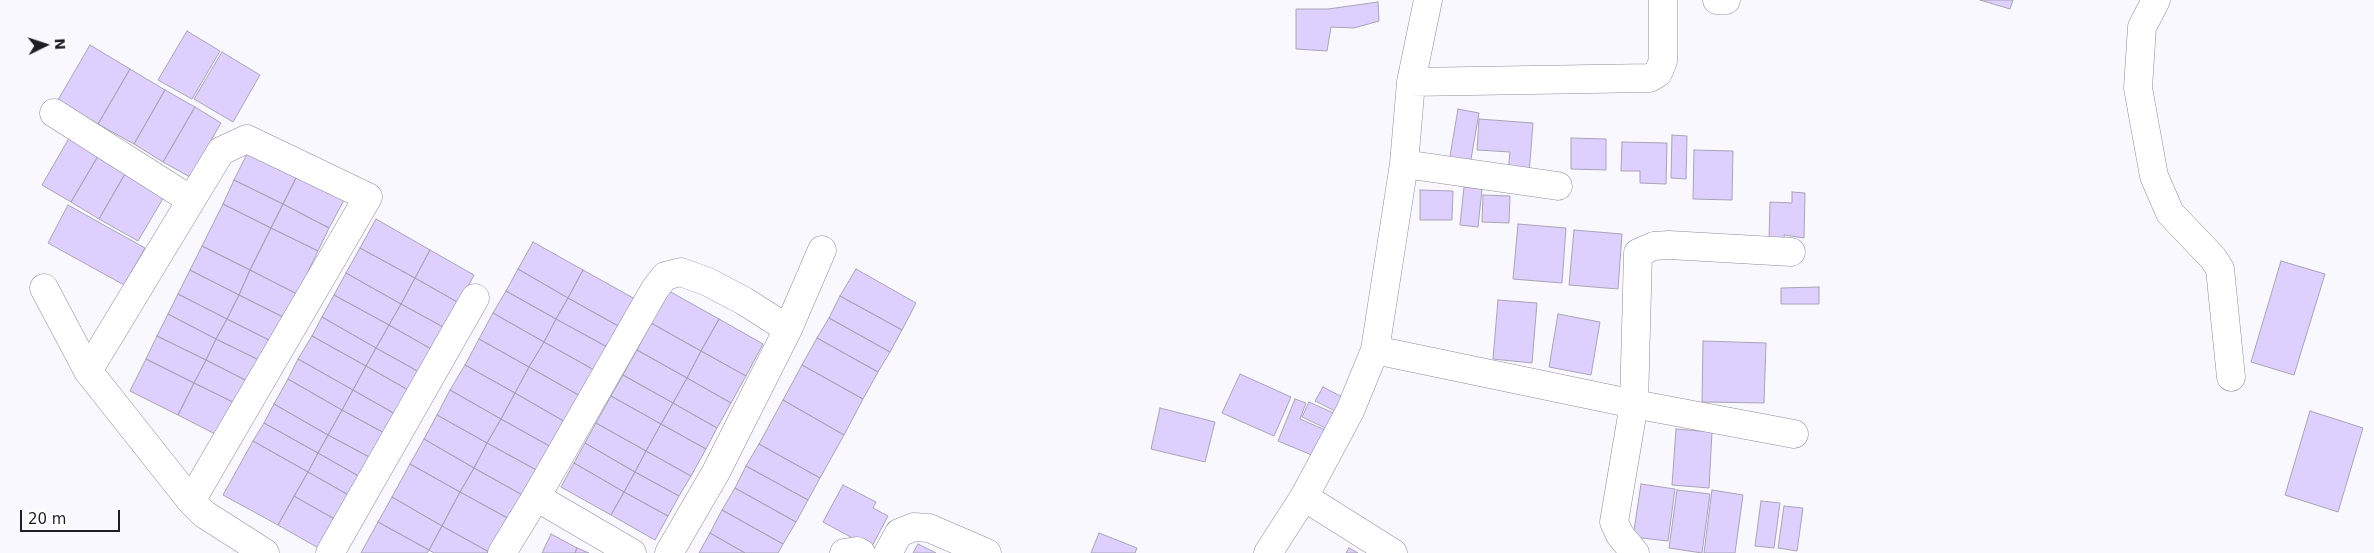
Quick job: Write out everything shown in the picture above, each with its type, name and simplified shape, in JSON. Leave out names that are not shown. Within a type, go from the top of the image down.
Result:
[{"type":"street","points":[[1268,553],[1304,497],[1350,411],[1375,350],[1404,164],[1410,82],[1428,0]]},
{"type":"street","points":[[1410,82],[1650,78],[1658,73],[1663,61],[1663,0]]},
{"type":"street","points":[[1717,0],[1726,0]]},
{"type":"street","points":[[2156,0],[2142,28],[2138,88],[2154,176],[2170,213],[2213,258],[2220,269],[2231,377]]},
{"type":"street","points":[[54,113],[191,200]]},
{"type":"street","points":[[88,371],[221,151],[247,139],[368,197],[191,501]]},
{"type":"street","points":[[1404,164],[1558,186]]},
{"type":"street","points":[[1635,553],[1620,535],[1614,522],[1634,404],[1638,254],[1654,246],[1669,245],[1791,252]]},
{"type":"street","points":[[669,553],[716,472],[788,329],[822,250]]},
{"type":"street","points":[[502,553],[650,297],[665,276],[681,272],[708,282],[744,300],[788,329]]},
{"type":"street","points":[[44,288],[88,371],[191,501],[204,514],[265,553]]},
{"type":"street","points":[[330,553],[476,298]]},
{"type":"street","points":[[1375,350],[1634,404],[1794,434]]},
{"type":"street","points":[[536,497],[632,553]]},
{"type":"street","points":[[1304,497],[1393,553]]},
{"type":"street","points":[[888,553],[899,533],[914,527],[930,528],[987,553]]},
{"type":"street","points":[[844,553],[856,551],[861,553]]},
{"type":"building","points":[[1980,0],[2013,0],[2010,9]]},
{"type":"building","points":[[1378,2],[1379,21],[1354,28],[1331,27],[1327,51],[1296,49],[1296,9],[1328,9]]},
{"type":"building","points":[[187,31],[220,51],[192,99],[158,80]]},
{"type":"building","points":[[90,45],[130,69],[98,124],[58,100]]},
{"type":"building","points":[[222,52],[260,75],[233,122],[194,99]]},
{"type":"building","points":[[130,69],[165,90],[134,144],[98,124]]},
{"type":"building","points":[[165,90],[195,107],[163,162],[134,144]]},
{"type":"building","points":[[195,107],[221,123],[190,177],[163,162]]},
{"type":"building","points":[[1458,109],[1479,113],[1470,165],[1449,162]]},
{"type":"building","points":[[1479,119],[1533,123],[1529,174],[1508,173],[1510,152],[1477,150]]},
{"type":"building","points":[[72,133],[101,151],[71,202],[42,185]]},
{"type":"building","points":[[1672,135],[1687,136],[1686,179],[1671,178]]},
{"type":"building","points":[[1571,138],[1606,139],[1606,170],[1571,169]]},
{"type":"building","points":[[1622,142],[1667,143],[1666,184],[1640,183],[1640,171],[1621,171]]},
{"type":"building","points":[[1694,150],[1733,151],[1732,200],[1693,199]]},
{"type":"building","points":[[101,151],[129,167],[99,219],[71,202]]},
{"type":"building","points":[[248,152],[297,176],[283,204],[234,180]]},
{"type":"building","points":[[129,167],[168,190],[138,241],[99,219]]},
{"type":"building","points":[[297,176],[344,200],[329,228],[283,204]]},
{"type":"building","points":[[234,180],[283,204],[271,228],[223,204]]},
{"type":"building","points":[[1464,187],[1482,189],[1478,227],[1460,225]]},
{"type":"building","points":[[1420,190],[1453,191],[1452,220],[1420,220]]},
{"type":"building","points":[[1792,192],[1805,193],[1804,238],[1784,235],[1785,241],[1769,240],[1770,202],[1792,203]]},
{"type":"building","points":[[1483,195],[1510,196],[1509,223],[1482,222]]},
{"type":"building","points":[[223,204],[271,228],[250,270],[202,246]]},
{"type":"building","points":[[283,204],[329,228],[318,251],[271,228]]},
{"type":"building","points":[[68,205],[145,248],[124,285],[48,243]]},
{"type":"building","points":[[376,219],[430,250],[415,278],[360,248]]},
{"type":"building","points":[[1518,224],[1566,228],[1562,283],[1513,279]]},
{"type":"building","points":[[271,228],[318,251],[297,294],[250,270]]},
{"type":"building","points":[[1574,230],[1622,234],[1618,289],[1569,285]]},
{"type":"building","points":[[533,242],[583,270],[568,298],[518,269]]},
{"type":"building","points":[[202,246],[250,270],[239,295],[190,270]]},
{"type":"building","points":[[360,248],[415,278],[401,304],[346,273]]},
{"type":"building","points":[[430,250],[474,275],[459,303],[415,278]]},
{"type":"building","points":[[2281,261],[2325,274],[2294,375],[2251,362]]},
{"type":"building","points":[[518,269],[568,298],[556,319],[506,291]]},
{"type":"building","points":[[856,269],[916,303],[902,330],[840,296]]},
{"type":"building","points":[[190,270],[239,295],[227,319],[178,294]]},
{"type":"building","points":[[250,270],[297,294],[285,318],[239,295]]},
{"type":"building","points":[[583,270],[635,299],[620,327],[568,298]]},
{"type":"building","points":[[346,273],[401,304],[389,325],[334,295]]},
{"type":"building","points":[[415,278],[459,303],[445,328],[401,304]]},
{"type":"building","points":[[1819,287],[1819,304],[1781,304],[1781,288]]},
{"type":"building","points":[[506,291],[556,319],[544,342],[493,313]]},
{"type":"building","points":[[669,291],[719,319],[701,351],[651,323]]},
{"type":"building","points":[[178,294],[227,319],[216,339],[168,314]]},
{"type":"building","points":[[239,295],[285,318],[273,342],[227,319]]},
{"type":"building","points":[[334,295],[389,325],[376,348],[322,317]]},
{"type":"building","points":[[840,296],[902,330],[890,352],[829,318]]},
{"type":"building","points":[[568,298],[620,327],[609,348],[556,319]]},
{"type":"building","points":[[1498,300],[1537,303],[1532,363],[1493,359]]},
{"type":"building","points":[[401,304],[445,328],[433,350],[389,325]]},
{"type":"building","points":[[493,313],[544,342],[529,367],[479,339]]},
{"type":"building","points":[[168,314],[216,339],[206,360],[157,336]]},
{"type":"building","points":[[1558,314],[1600,322],[1591,375],[1549,367]]},
{"type":"building","points":[[322,317],[376,348],[366,366],[312,336]]},
{"type":"building","points":[[829,318],[890,352],[878,372],[817,338]]},
{"type":"building","points":[[227,319],[273,342],[263,362],[216,339]]},
{"type":"building","points":[[556,319],[609,348],[596,371],[544,342]]},
{"type":"building","points":[[719,319],[763,344],[746,376],[701,351]]},
{"type":"building","points":[[651,323],[701,351],[687,378],[637,350]]},
{"type":"building","points":[[389,325],[433,350],[421,373],[376,348]]},
{"type":"building","points":[[157,336],[206,360],[194,383],[146,359]]},
{"type":"building","points":[[312,336],[366,366],[353,390],[298,359]]},
{"type":"building","points":[[817,338],[878,372],[863,399],[802,365]]},
{"type":"building","points":[[216,339],[263,362],[253,384],[206,360]]},
{"type":"building","points":[[479,339],[529,367],[515,393],[465,365]]},
{"type":"building","points":[[1703,341],[1766,343],[1764,403],[1702,402]]},
{"type":"building","points":[[544,342],[596,371],[582,397],[529,367]]},
{"type":"building","points":[[376,348],[421,373],[410,391],[366,366]]},
{"type":"building","points":[[637,350],[687,378],[673,403],[623,375]]},
{"type":"building","points":[[701,351],[746,376],[731,403],[687,378]]},
{"type":"building","points":[[146,359],[194,383],[178,415],[130,391]]},
{"type":"building","points":[[298,359],[353,390],[342,410],[288,379]]},
{"type":"building","points":[[206,360],[253,384],[241,406],[194,383]]},
{"type":"building","points":[[465,365],[515,393],[501,419],[450,390]]},
{"type":"building","points":[[802,365],[863,399],[844,435],[783,400]]},
{"type":"building","points":[[366,366],[410,391],[397,415],[353,390]]},
{"type":"building","points":[[529,367],[582,397],[567,423],[515,393]]},
{"type":"building","points":[[1240,374],[1291,397],[1274,436],[1222,413]]},
{"type":"building","points":[[623,375],[673,403],[661,424],[611,396]]},
{"type":"building","points":[[687,378],[731,403],[717,428],[673,403]]},
{"type":"building","points":[[288,379],[342,410],[328,435],[274,404]]},
{"type":"building","points":[[194,383],[241,406],[225,439],[178,415]]},
{"type":"building","points":[[1323,387],[1348,400],[1341,414],[1315,401]]},
{"type":"building","points":[[353,390],[397,415],[386,434],[342,410]]},
{"type":"building","points":[[450,390],[501,419],[487,443],[437,415]]},
{"type":"building","points":[[515,393],[567,423],[553,448],[501,419]]},
{"type":"building","points":[[611,396],[661,424],[646,451],[596,423]]},
{"type":"building","points":[[1295,399],[1306,403],[1300,419],[1330,432],[1319,458],[1278,441]]},
{"type":"building","points":[[783,400],[844,435],[820,478],[759,444]]},
{"type":"building","points":[[1309,402],[1338,415],[1332,431],[1302,417]]},
{"type":"building","points":[[673,403],[717,428],[706,449],[661,424]]},
{"type":"building","points":[[274,404],[328,435],[318,453],[264,423]]},
{"type":"building","points":[[1160,408],[1215,422],[1205,462],[1151,449]]},
{"type":"building","points":[[342,410],[386,434],[373,459],[328,435]]},
{"type":"building","points":[[2310,411],[2363,428],[2338,512],[2285,495]]},
{"type":"building","points":[[437,415],[487,443],[474,468],[424,439]]},
{"type":"building","points":[[501,419],[553,448],[540,472],[487,443]]},
{"type":"building","points":[[264,423],[318,453],[308,472],[253,441]]},
{"type":"building","points":[[596,423],[646,451],[635,472],[585,443]]},
{"type":"building","points":[[661,424],[706,449],[691,476],[646,451]]},
{"type":"building","points":[[1676,429],[1712,432],[1709,488],[1672,485]]},
{"type":"building","points":[[328,435],[373,459],[362,478],[318,453]]},
{"type":"building","points":[[424,439],[474,468],[460,492],[410,464]]},
{"type":"building","points":[[253,441],[308,472],[278,525],[223,495]]},
{"type":"building","points":[[487,443],[540,472],[526,497],[474,468]]},
{"type":"building","points":[[585,443],[635,472],[624,492],[574,463]]},
{"type":"building","points":[[759,444],[820,478],[808,500],[746,466]]},
{"type":"building","points":[[646,451],[691,476],[679,496],[635,472]]},
{"type":"building","points":[[318,453],[362,478],[352,497],[308,472]]},
{"type":"building","points":[[574,463],[624,492],[611,515],[561,487]]},
{"type":"building","points":[[410,464],[460,492],[442,526],[392,497]]},
{"type":"building","points":[[746,466],[808,500],[796,522],[735,488]]},
{"type":"building","points":[[474,468],[526,497],[513,521],[460,492]]},
{"type":"building","points":[[308,472],[352,497],[338,521],[294,496]]},
{"type":"building","points":[[635,472],[679,496],[668,516],[624,492]]},
{"type":"building","points":[[1641,484],[1675,489],[1668,541],[1633,537]]},
{"type":"building","points":[[843,485],[876,502],[873,508],[888,516],[871,548],[823,522]]},
{"type":"building","points":[[735,488],[796,522],[783,544],[722,510]]},
{"type":"building","points":[[1677,490],[1710,494],[1702,553],[1669,548]]},
{"type":"building","points":[[1712,490],[1743,495],[1735,553],[1704,553]]},
{"type":"building","points":[[460,492],[513,521],[491,553],[442,526]]},
{"type":"building","points":[[624,492],[668,516],[655,540],[611,515]]},
{"type":"building","points":[[294,496],[338,521],[322,550],[278,525]]},
{"type":"building","points":[[392,497],[442,526],[429,550],[378,522]]},
{"type":"building","points":[[1761,501],[1780,503],[1774,548],[1755,546]]},
{"type":"building","points":[[1784,506],[1803,508],[1797,551],[1778,548]]},
{"type":"building","points":[[722,510],[783,544],[778,553],[745,553],[710,533]]},
{"type":"building","points":[[378,522],[429,550],[427,553],[361,553]]},
{"type":"building","points":[[442,526],[491,553],[434,553],[429,550]]},
{"type":"building","points":[[710,533],[745,553],[699,553]]},
{"type":"building","points":[[1099,533],[1137,548],[1135,553],[1091,553]]},
{"type":"building","points":[[551,534],[577,548],[575,553],[542,553]]},
{"type":"building","points":[[918,544],[936,553],[913,553]]},
{"type":"building","points":[[577,548],[589,553],[575,553]]},
{"type":"building","points":[[1349,548],[1358,553],[1346,553]]}]
